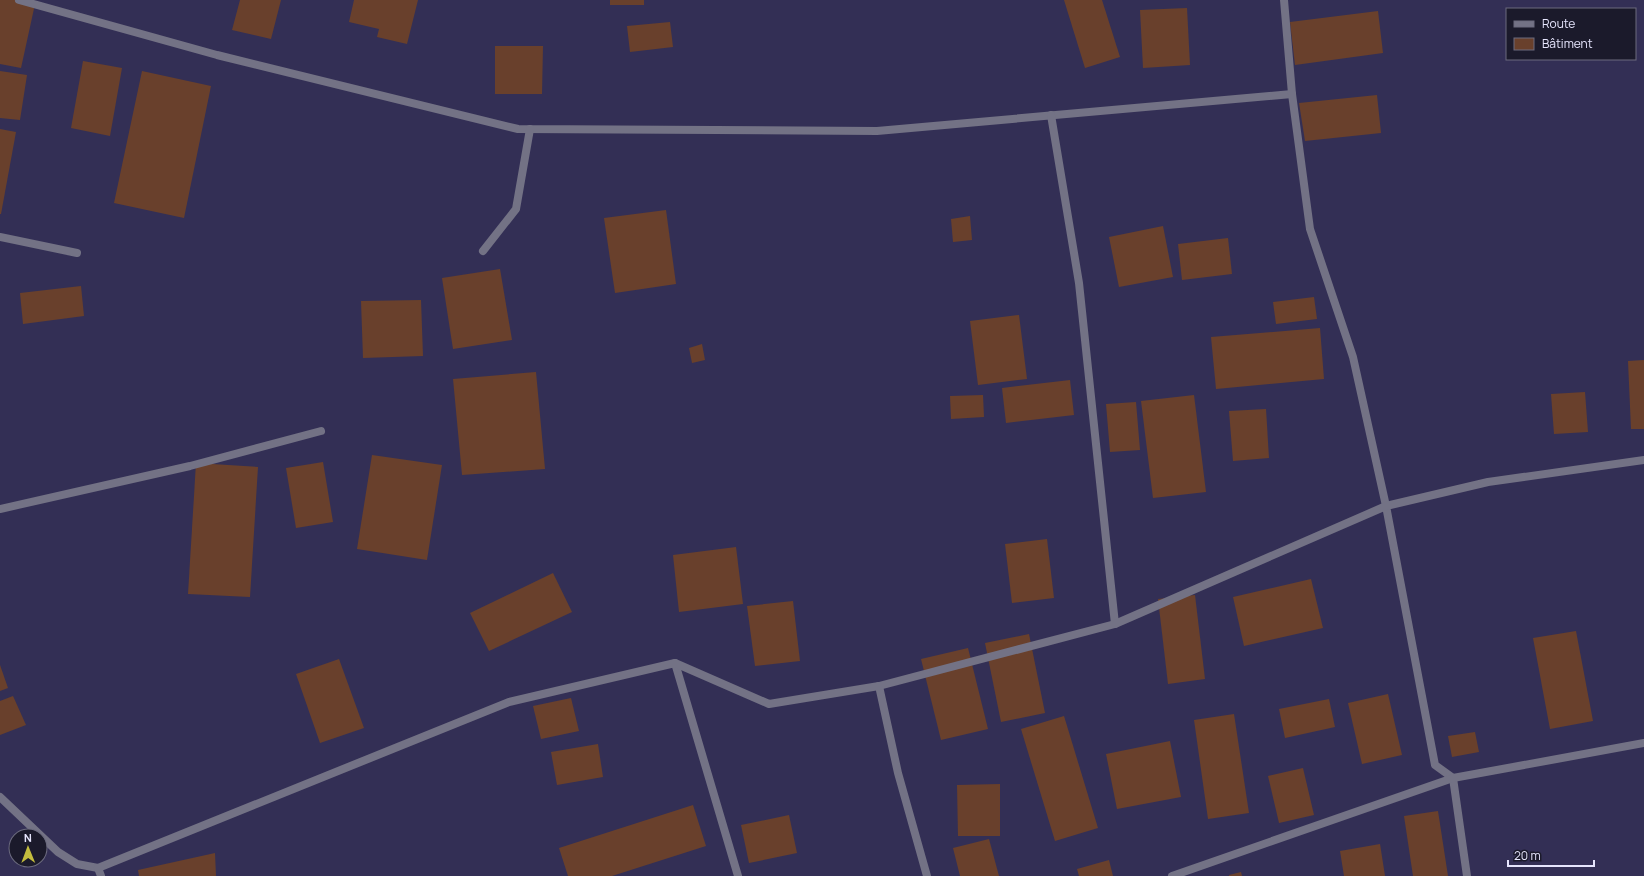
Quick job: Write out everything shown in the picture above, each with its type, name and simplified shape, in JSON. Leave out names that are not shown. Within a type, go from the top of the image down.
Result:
[{"type":"street","points":[[19,0],[217,55],[518,129],[877,131],[1292,94]]},
{"type":"street","points":[[1284,0],[1292,94],[1310,229],[1353,357],[1386,506],[1435,764],[1453,778],[1467,876]]},
{"type":"street","points":[[1052,115],[1078,283],[1115,624]]},
{"type":"street","points":[[483,252],[516,209],[530,129]]},
{"type":"street","points":[[0,237],[77,253]]},
{"type":"street","points":[[0,510],[190,466],[320,431]]},
{"type":"street","points":[[0,797],[58,852],[77,864],[98,868],[509,702],[675,663],[768,704],[879,686],[1115,624],[1386,506],[1488,482],[1644,460]]},
{"type":"street","points":[[675,663],[738,876]]},
{"type":"street","points":[[879,686],[898,773],[927,876]]},
{"type":"street","points":[[1172,876],[1453,778],[1644,743]]},
{"type":"street","points":[[98,868],[101,876]]},
{"type":"building","points":[[0,0],[15,0],[35,4],[21,68],[0,64]]},
{"type":"building","points":[[240,0],[281,0],[271,39],[232,30]]},
{"type":"building","points":[[354,0],[418,0],[407,44],[377,37],[379,29],[349,22]]},
{"type":"building","points":[[610,0],[644,0],[644,5],[610,5]]},
{"type":"building","points":[[1064,0],[1102,0],[1120,57],[1085,68]]},
{"type":"building","points":[[1187,8],[1190,65],[1143,68],[1140,10]]},
{"type":"building","points":[[1378,11],[1383,53],[1295,65],[1290,22]]},
{"type":"building","points":[[670,22],[673,47],[630,52],[627,26]]},
{"type":"building","points":[[495,46],[543,46],[542,94],[495,94]]},
{"type":"building","points":[[83,61],[122,68],[110,136],[71,128]]},
{"type":"building","points":[[0,71],[27,75],[20,120],[0,118]]},
{"type":"building","points":[[142,71],[211,86],[184,218],[114,203]]},
{"type":"building","points":[[1377,95],[1381,133],[1305,141],[1299,103]]},
{"type":"building","points":[[0,129],[16,132],[1,214],[0,214]]},
{"type":"building","points":[[666,210],[676,284],[615,293],[604,218]]},
{"type":"building","points":[[970,216],[972,240],[953,242],[951,219]]},
{"type":"building","points":[[1163,226],[1173,277],[1119,287],[1109,237]]},
{"type":"building","points":[[1228,238],[1232,274],[1182,280],[1178,244]]},
{"type":"building","points":[[500,269],[512,340],[453,349],[442,278]]},
{"type":"building","points":[[81,286],[84,316],[23,324],[20,293]]},
{"type":"building","points":[[1314,297],[1317,319],[1276,324],[1273,302]]},
{"type":"building","points":[[421,300],[423,356],[363,358],[361,301]]},
{"type":"building","points":[[1019,315],[1027,379],[978,385],[970,321]]},
{"type":"building","points":[[1320,328],[1324,379],[1216,389],[1211,337]]},
{"type":"building","points":[[702,344],[705,360],[692,363],[689,348]]},
{"type":"building","points":[[1644,360],[1644,429],[1631,429],[1628,361]]},
{"type":"building","points":[[536,372],[545,469],[462,475],[453,379]]},
{"type":"building","points":[[1070,380],[1074,415],[1006,423],[1002,388]]},
{"type":"building","points":[[1585,392],[1588,432],[1554,434],[1551,394]]},
{"type":"building","points":[[983,395],[984,417],[951,419],[950,396]]},
{"type":"building","points":[[1194,395],[1206,492],[1153,498],[1141,401]]},
{"type":"building","points":[[1136,402],[1140,450],[1110,452],[1106,404]]},
{"type":"building","points":[[1266,409],[1269,458],[1233,461],[1229,411]]},
{"type":"building","points":[[372,455],[442,465],[427,560],[357,549]]},
{"type":"building","points":[[323,462],[333,522],[296,528],[286,468]]},
{"type":"building","points":[[196,463],[258,467],[250,597],[188,594]]},
{"type":"building","points":[[1047,539],[1054,598],[1012,603],[1005,544]]},
{"type":"building","points":[[736,547],[743,604],[679,612],[673,555]]},
{"type":"building","points":[[553,573],[572,612],[489,651],[470,613]]},
{"type":"building","points":[[1311,579],[1323,628],[1244,646],[1233,597]]},
{"type":"building","points":[[1195,595],[1205,679],[1168,684],[1158,599]]},
{"type":"building","points":[[793,601],[800,661],[755,666],[747,606]]},
{"type":"building","points":[[1576,631],[1593,721],[1550,729],[1533,638]]},
{"type":"building","points":[[1029,634],[1045,713],[1001,722],[985,643]]},
{"type":"building","points":[[968,648],[988,729],[941,740],[921,659]]},
{"type":"building","points":[[339,659],[364,728],[320,743],[296,674]]},
{"type":"building","points":[[0,665],[8,688],[0,691]]},
{"type":"building","points":[[1388,694],[1402,755],[1362,764],[1348,703]]},
{"type":"building","points":[[13,696],[26,725],[0,735],[0,701]]},
{"type":"building","points":[[571,698],[579,731],[541,739],[533,706]]},
{"type":"building","points":[[1329,699],[1335,727],[1285,738],[1279,709]]},
{"type":"building","points":[[1234,714],[1249,813],[1208,819],[1194,720]]},
{"type":"building","points":[[1064,716],[1098,828],[1055,841],[1021,729]]},
{"type":"building","points":[[1475,732],[1479,752],[1452,757],[1448,736]]},
{"type":"building","points":[[1170,741],[1181,797],[1117,809],[1106,754]]},
{"type":"building","points":[[598,744],[603,777],[557,785],[551,752]]},
{"type":"building","points":[[1303,768],[1314,815],[1279,823],[1268,776]]},
{"type":"building","points":[[1000,784],[1000,836],[958,836],[957,785]]},
{"type":"building","points":[[693,805],[706,846],[612,876],[568,876],[559,848]]},
{"type":"building","points":[[1438,811],[1448,876],[1413,876],[1404,816]]},
{"type":"building","points":[[789,815],[797,853],[749,863],[741,825]]},
{"type":"building","points":[[989,839],[999,876],[960,876],[953,848]]},
{"type":"building","points":[[1380,844],[1385,876],[1344,876],[1340,851]]},
{"type":"building","points":[[215,853],[216,876],[139,876],[138,870]]},
{"type":"building","points":[[1109,860],[1113,876],[1079,876],[1077,869]]},
{"type":"building","points":[[1241,872],[1242,876],[1229,876],[1229,875]]}]
